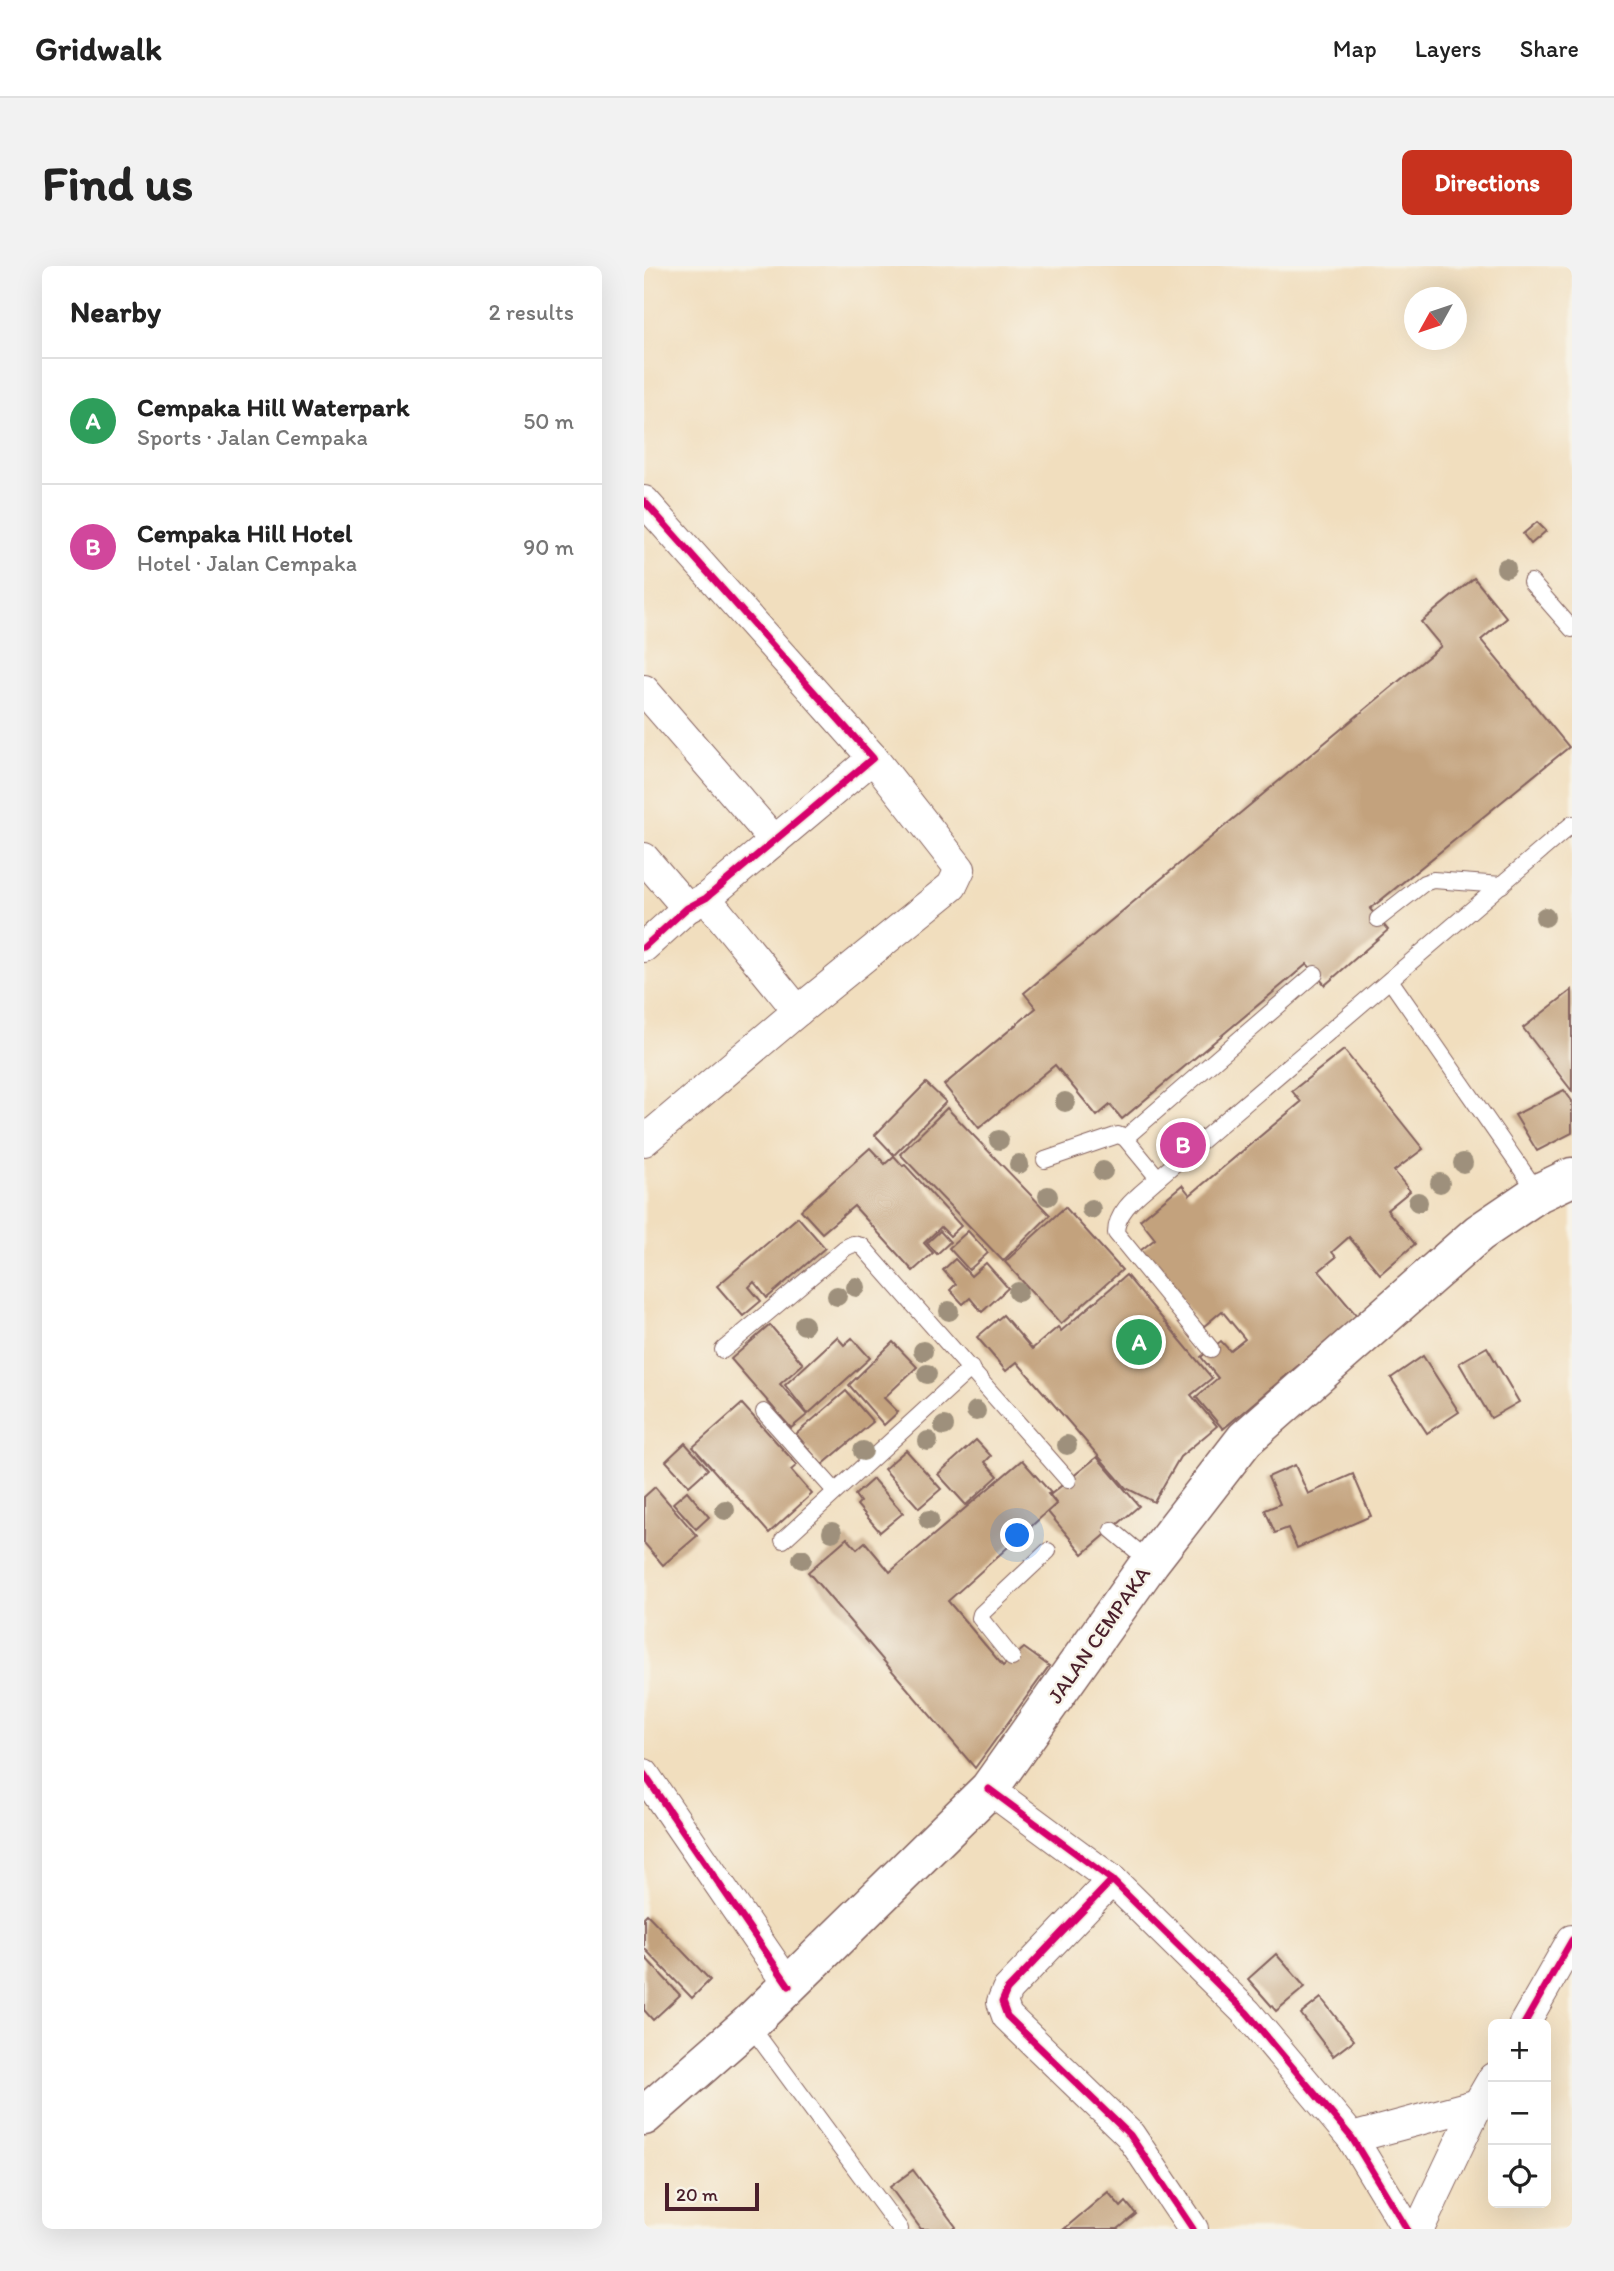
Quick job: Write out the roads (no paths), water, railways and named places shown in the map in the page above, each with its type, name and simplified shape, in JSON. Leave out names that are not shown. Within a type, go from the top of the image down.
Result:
[{"type":"main road","name":"JALAN CEMPAKA","points":[[644,2116],[749,2024],[989,1789],[1050,1695],[1264,1413],[1479,1233],[1538,1193],[1572,1177]]},
{"type":"street","points":[[644,501],[873,758],[960,869],[952,886],[644,1141]]},
{"type":"street","points":[[644,690],[775,841]]},
{"type":"street","points":[[644,947],[873,758]]},
{"type":"street","points":[[644,858],[696,903],[798,1012]]},
{"type":"street","points":[[644,1774],[789,1986]]},
{"type":"street","points":[[989,1789],[1112,1880],[1247,2013],[1352,2138],[1407,2229]]},
{"type":"street","points":[[1112,1880],[1007,1990],[1002,2003],[1007,2016],[1130,2135],[1194,2229]]},
{"type":"street","points":[[1527,2019],[1572,1940]]},
{"type":"street","points":[[1419,2229],[1491,2082]]},
{"type":"street","points":[[1352,2138],[1478,2104]]},
{"type":"lane","points":[[1531,582],[1572,629]]},
{"type":"lane","points":[[1211,1349],[1116,1233],[1116,1224],[1121,1213],[1158,1178],[1572,824]]},
{"type":"lane","points":[[1378,919],[1424,883],[1433,880],[1502,885]]},
{"type":"lane","points":[[1125,1138],[1315,974]]},
{"type":"lane","points":[[1390,980],[1538,1193]]},
{"type":"lane","points":[[1045,1160],[1118,1135],[1125,1138],[1158,1178]]},
{"type":"lane","points":[[723,1350],[845,1248],[853,1244],[862,1246],[1068,1480]]},
{"type":"lane","points":[[783,1540],[971,1368]]},
{"type":"lane","points":[[764,1412],[835,1491]]},
{"type":"lane","points":[[1112,1530],[1150,1562]]},
{"type":"lane","points":[[1012,1658],[980,1618],[981,1614],[1048,1551]]},
{"type":"lane","points":[[749,2024],[900,2229]]},
{"type":"place","name":"Cempaka Hill Hotel","points":[[1183,1145]]},
{"type":"place","name":"Cempaka Hill Waterpark","points":[[1139,1342]]}]
